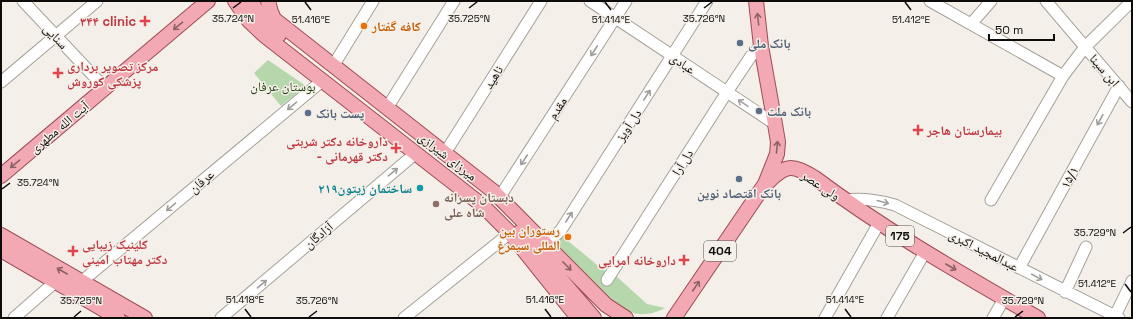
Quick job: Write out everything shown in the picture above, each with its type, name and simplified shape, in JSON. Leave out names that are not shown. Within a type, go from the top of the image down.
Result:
[{"type":"main road","name":"آیت الله مطهری","points":[[1,176],[208,1]]},
{"type":"main road","name":"میرزای شیرازی","points":[[235,1],[257,30],[482,205],[510,233],[578,318]]},
{"type":"main road","name":"میرزای شیرازی","points":[[251,1],[258,15],[264,22],[284,39],[488,198],[525,236],[594,318]]},
{"type":"main road","name":"میرزای شیرازی","points":[[268,1],[274,19],[500,198],[606,305],[626,318]]},
{"type":"main road","points":[[756,1],[761,46],[778,142],[776,154],[765,184]]},
{"type":"main road","name":"ولی عصر","points":[[765,184],[786,168],[793,168],[804,172],[815,178],[844,200],[925,252],[1038,318]]},
{"type":"main road","name":"404","points":[[674,318],[765,184]]},
{"type":"main road","points":[[1,235],[145,318]]},
{"type":"main road","points":[[1,250],[118,318]]},
{"type":"street","name":"سنایی","points":[[23,1],[105,88]]},
{"type":"street","points":[[1,82],[97,1]]},
{"type":"street","points":[[333,66],[373,1]]},
{"type":"street","points":[[387,108],[454,1]]},
{"type":"street","name":"ناهید","points":[[445,153],[541,1]]},
{"type":"street","name":"عبادی","points":[[590,1],[776,124]]},
{"type":"street","name":"مقدم","points":[[500,198],[626,1]]},
{"type":"street","name":"دل آویز","points":[[541,240],[549,239],[561,230],[707,1]]},
{"type":"street","points":[[930,1],[1063,76]]},
{"type":"street","points":[[971,24],[991,1]]},
{"type":"street","name":"ابن سینا","points":[[1046,1],[1132,102]]},
{"type":"street","points":[[991,200],[1063,76],[1085,47],[1132,1]]},
{"type":"street","name":"دل آرا","points":[[607,280],[727,92],[751,56],[761,46]]},
{"type":"street","name":"عرفان","points":[[81,282],[322,81]]},
{"type":"street","name":"۱۵/۱","points":[[1019,268],[1119,86]]},
{"type":"street","name":"آزادگان","points":[[221,318],[416,153]]},
{"type":"street","name":"عبدالمجید اکبری","points":[[844,200],[866,199],[895,205],[1117,317]]},
{"type":"street","points":[[825,318],[879,223]]},
{"type":"street","points":[[404,318],[510,233]]},
{"type":"street","points":[[1065,292],[1086,247]]},
{"type":"street","points":[[887,318],[925,252]]},
{"type":"street","points":[[1117,317],[1132,281]]},
{"type":"street","points":[[14,318],[56,282]]},
{"type":"street","points":[[993,318],[1004,298]]},
{"type":"green space","name":"بوستان عرفان","points":[[268,60],[306,86],[281,106],[254,73]]},
{"type":"green space","points":[[562,236],[607,273],[610,282],[616,276],[647,304],[665,308],[652,313],[639,314],[630,311],[607,297],[555,248],[557,242]]},
{"type":"place","name":"۳۴۴ clinic","points":[[145,21]]},
{"type":"place","name":"کافه گفتار","points":[[364,26]]},
{"type":"place","name":"بانک ملی","points":[[740,43]]},
{"type":"place","name":"مرکز تصویر برداری پزشکی کوروش","points":[[58,73]]},
{"type":"place","name":"بانک ملت","points":[[759,111]]},
{"type":"place","name":"پست بانک","points":[[308,113]]},
{"type":"place","name":"بیمارستان هاجر","points":[[918,130]]},
{"type":"place","name":"داروخانه دکتر شربتی - دکتر قهرمانی","points":[[396,148]]},
{"type":"place","name":"بانک اقتصاد نوین","points":[[739,179]]},
{"type":"place","name":"ساختمان زیتون۲۱۹","points":[[420,188]]},
{"type":"place","name":"دبستان پسرانه شاه علی","points":[[436,204]]},
{"type":"place","name":"رستوران بین المللی سیمرغ","points":[[568,237]]},
{"type":"place","name":"کلینیک زیبایی دکتر مهتاب امینی","points":[[73,251]]},
{"type":"place","name":"داروخانه امرایی","points":[[684,260]]}]
